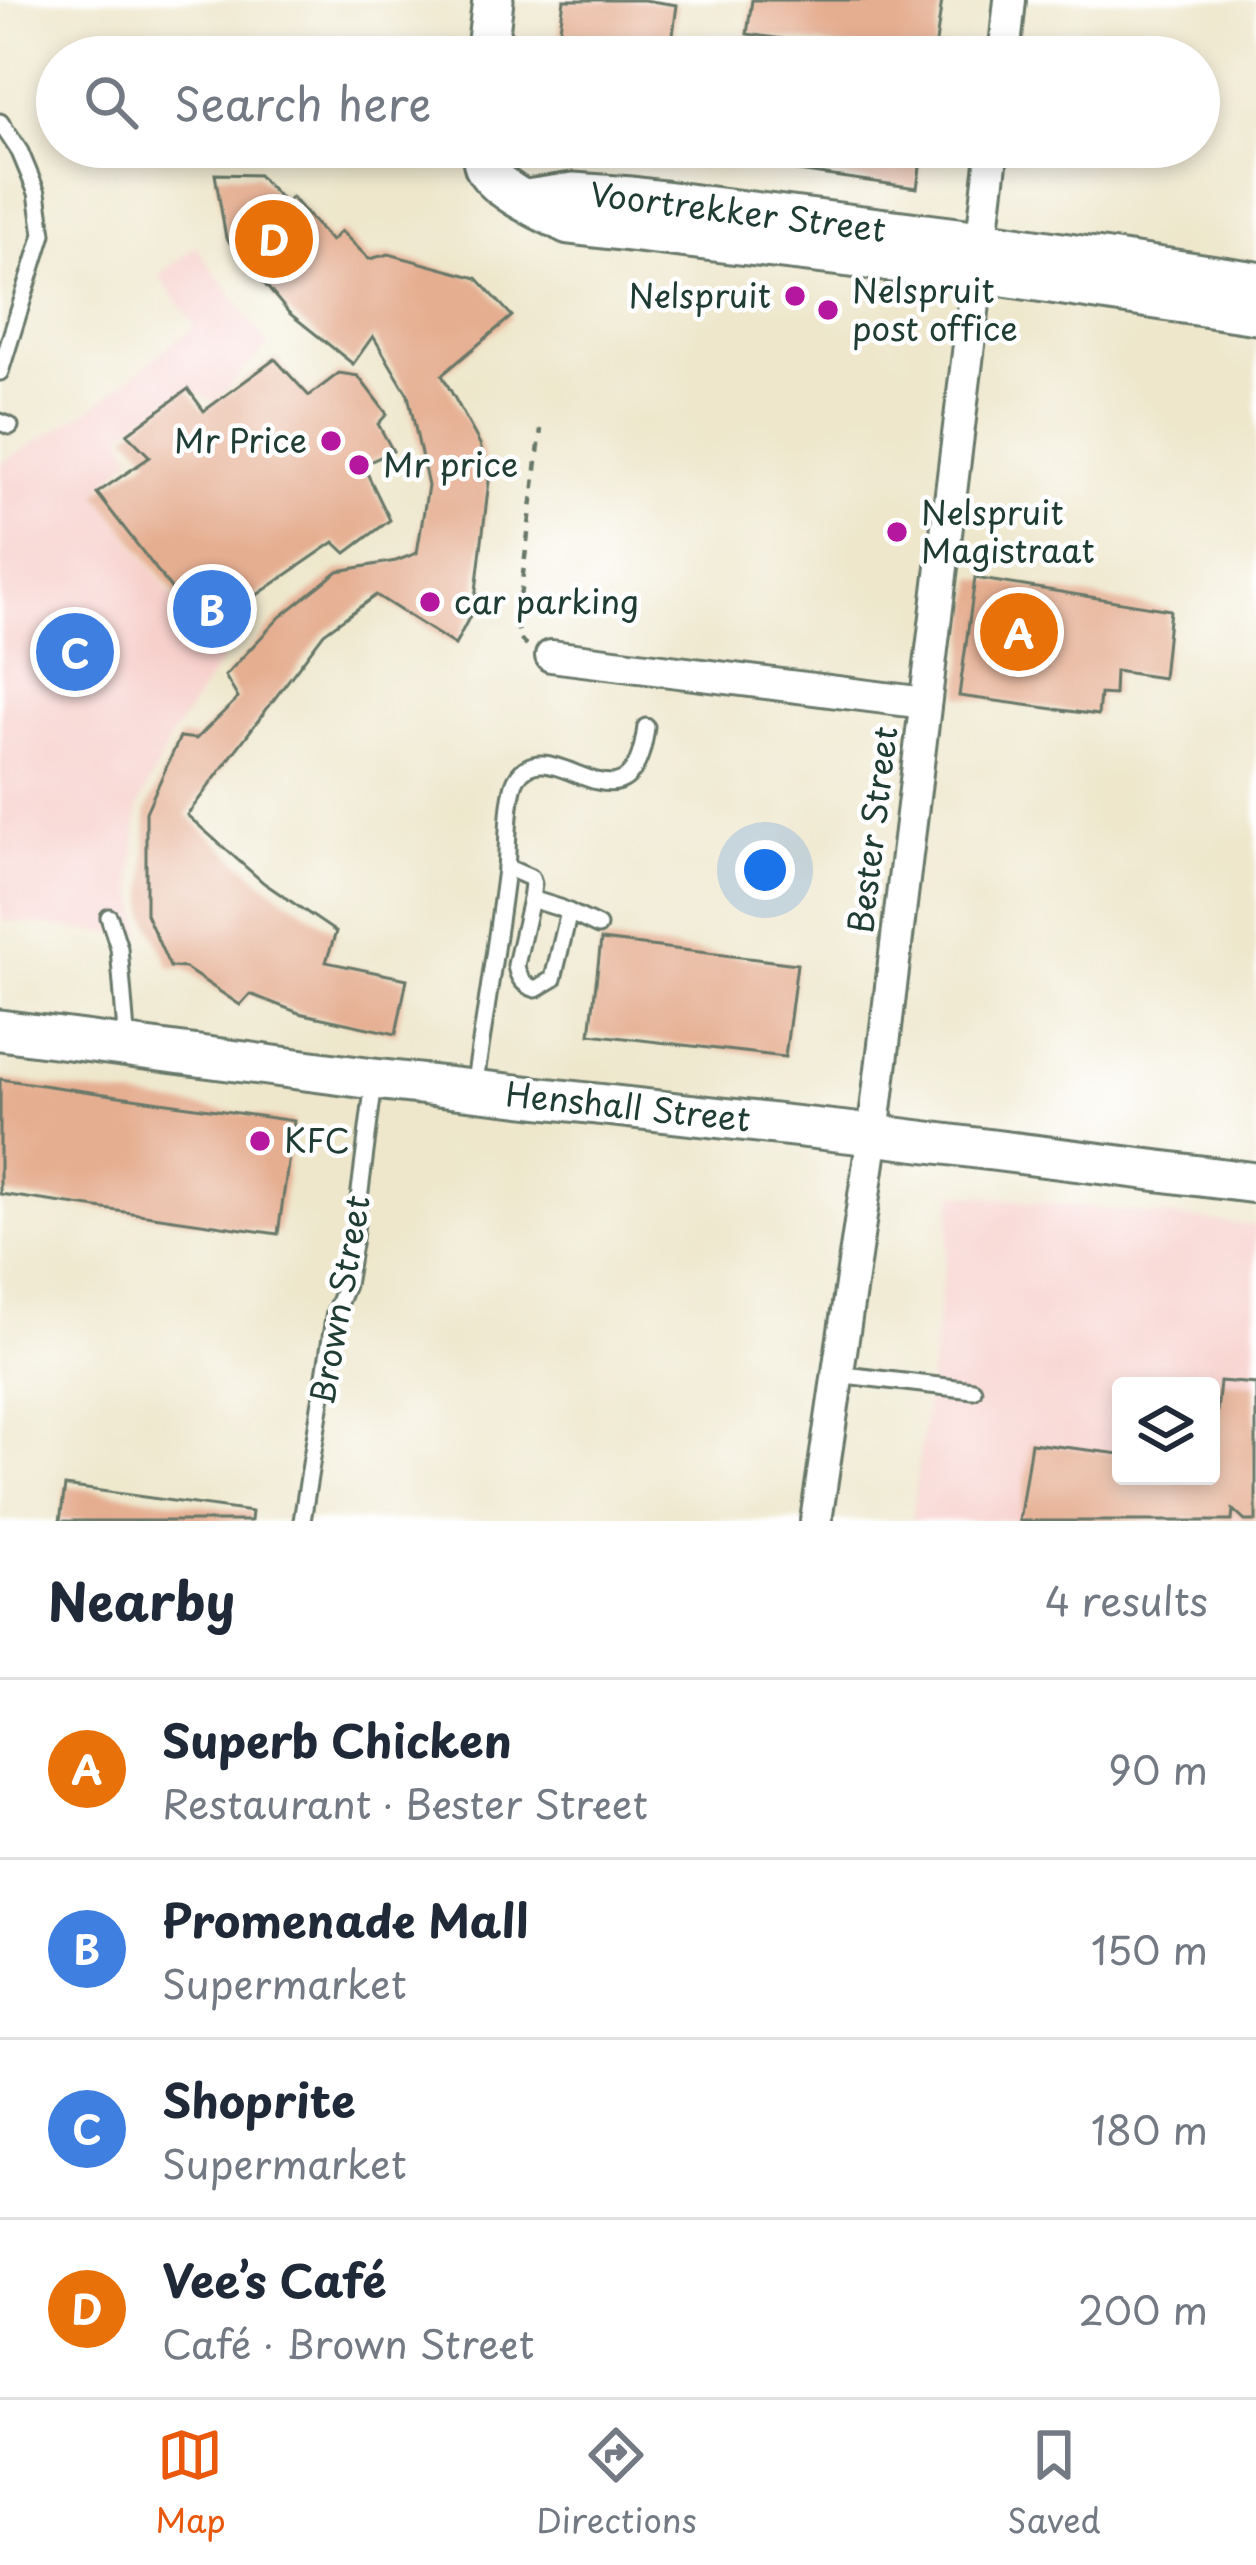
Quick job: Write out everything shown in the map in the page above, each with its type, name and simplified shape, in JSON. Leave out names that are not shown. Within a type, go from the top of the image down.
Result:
[{"type":"street","points":[[489,36],[493,0]]},
{"type":"street","points":[[1006,36],[1010,0]]},
{"type":"street","name":"Voortrekker Street","points":[[486,168],[512,193],[569,224],[1256,282]]},
{"type":"street","name":"Bester Street","points":[[816,1521],[873,1135],[990,168]]},
{"type":"street","name":"Voortrekker Street","points":[[980,256],[1256,314]]},
{"type":"street","points":[[551,656],[925,703]]},
{"type":"street","name":"Henshall Street","points":[[0,1030],[1256,1183]]},
{"type":"lane","points":[[0,122],[20,152],[37,193],[44,234],[0,372]]},
{"type":"lane","points":[[474,1090],[518,776],[542,763],[618,784],[643,753],[646,727]]},
{"type":"lane","points":[[506,867],[531,878],[533,884],[516,964],[528,987],[536,989],[553,979],[569,912]]},
{"type":"lane","points":[[531,899],[598,926]]},
{"type":"lane","points":[[109,917],[119,948],[127,1048]]},
{"type":"lane","name":"Brown Street","points":[[302,1521],[335,1312],[346,1285],[354,1238],[374,1079]]},
{"type":"lane","points":[[836,1375],[973,1390]]},
{"type":"path","points":[[542,429],[517,622],[519,638],[526,646],[551,656]]},
{"type":"shaded area","points":[[196,246],[268,345],[216,401],[188,389],[122,432],[132,456],[97,493],[221,661],[171,737],[138,807],[133,877],[143,937],[0,920],[0,464],[92,408],[195,326],[159,276]]},
{"type":"shaded area","points":[[954,1193],[1256,1226],[1256,1521],[911,1521]]},
{"type":"building","points":[[564,0],[677,5],[673,36],[559,36]]},
{"type":"building","points":[[752,0],[942,0],[937,36],[747,34]]},
{"type":"building","points":[[791,168],[920,168],[917,188]]},
{"type":"building","name":"car parking","points":[[215,174],[258,175],[286,204],[291,197],[331,241],[341,231],[369,259],[389,254],[477,278],[512,316],[442,375],[480,444],[489,481],[474,608],[455,645],[376,595],[324,633],[187,815],[264,883],[336,932],[326,962],[407,979],[396,1034],[299,1013],[250,994],[240,1005],[185,968],[170,967],[146,914],[146,812],[180,737],[196,739],[238,698],[225,676],[280,617],[338,571],[417,553],[428,486],[408,395],[373,336],[353,364],[289,313],[226,238]]},
{"type":"building","points":[[275,359],[309,396],[339,373],[358,376],[387,414],[378,424],[393,451],[363,465],[390,520],[346,553],[334,542],[244,604],[208,636],[97,493],[150,457],[127,434],[188,389],[204,411]]},
{"type":"building","points":[[975,578],[1170,610],[1163,678],[1115,671],[1114,695],[1100,694],[1098,715],[959,696]]},
{"type":"building","points":[[601,940],[797,964],[785,1057],[590,1034]]},
{"type":"building","points":[[0,1079],[294,1121],[278,1234],[0,1194]]},
{"type":"building","points":[[1220,1381],[1256,1384],[1256,1521],[1245,1521],[1233,1510],[1232,1521],[1019,1521],[1031,1443],[1112,1453],[1112,1485],[1220,1485]]},
{"type":"building","points":[[65,1486],[252,1512],[251,1521],[60,1521]]},
{"type":"place","name":"Vee’s Café","points":[[274,239]]},
{"type":"place","name":"Nelspruit","points":[[795,296]]},
{"type":"place","name":"Nelspruit post office","points":[[828,310]]},
{"type":"place","name":"Mr Price","points":[[331,441]]},
{"type":"place","name":"Mr price","points":[[359,465]]},
{"type":"place","name":"Nelspruit Magistraat","points":[[897,532]]},
{"type":"place","name":"car parking","points":[[430,602]]},
{"type":"place","name":"Promenade Mall","points":[[212,609]]},
{"type":"place","name":"Superb Chicken","points":[[1019,632]]},
{"type":"place","name":"Shoprite","points":[[75,652]]},
{"type":"place","name":"KFC","points":[[260,1141]]}]
